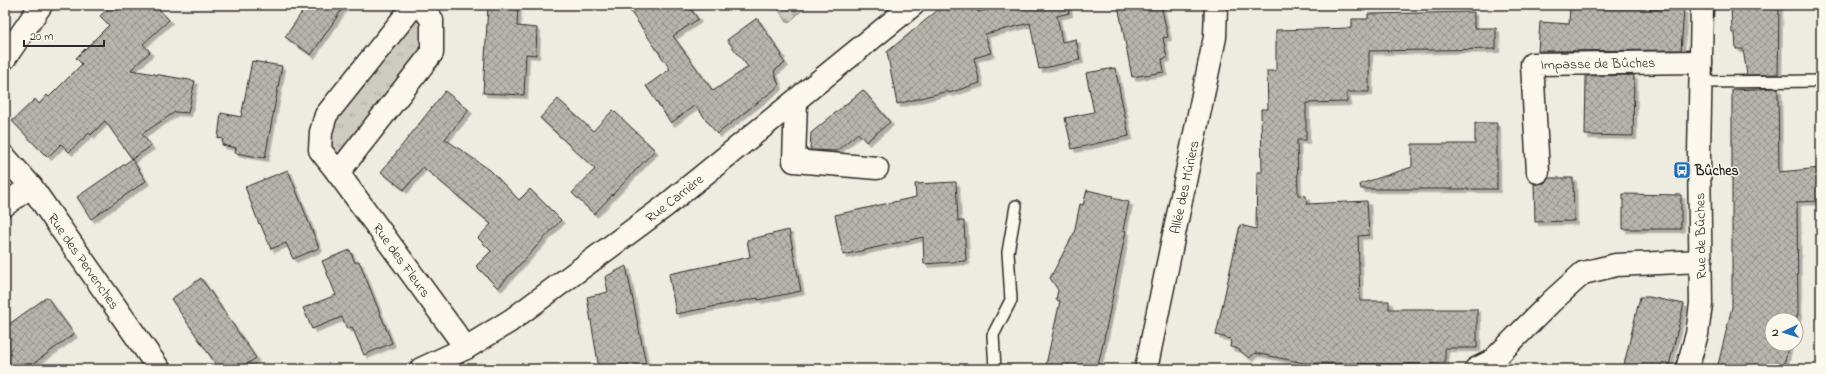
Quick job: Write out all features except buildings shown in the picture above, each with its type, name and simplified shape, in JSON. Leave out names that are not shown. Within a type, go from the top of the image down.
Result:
[{"type":"street","points":[[5,58],[41,5]]},
{"type":"street","name":"Rue des Fleurs","points":[[414,5],[326,115],[320,132],[320,150],[466,348]]},
{"type":"street","points":[[338,173],[432,53],[432,20],[421,5]]},
{"type":"street","name":"Rue Carrière","points":[[421,369],[466,348],[510,321],[657,212],[796,102],[913,5]]},
{"type":"street","name":"Allée des Mûriers","points":[[1146,369],[1216,37],[1216,5]]},
{"type":"street","name":"Rue de Bûches","points":[[1687,369],[1697,334],[1701,304],[1700,72],[1702,5]]},
{"type":"street","name":"Impasse de Bûches","points":[[1538,172],[1532,64],[1700,72]]},
{"type":"street","points":[[796,102],[794,161],[877,168]]},
{"type":"street","name":"Rue des Pervenches","points":[[5,156],[31,186],[160,369]]},
{"type":"street","points":[[5,205],[31,186]]},
{"type":"street","points":[[1476,369],[1492,361],[1552,301],[1583,273],[1616,265],[1701,260]]},
{"type":"lane","points":[[1700,72],[1821,81]]},
{"type":"lane","points":[[995,369],[993,336],[1011,300],[1008,252],[1016,206]]},
{"type":"green space","points":[[775,5],[808,5],[788,23]]},
{"type":"green space","points":[[417,10],[425,22],[424,53],[338,162],[327,146],[330,125]]},
{"type":"place","name":"Bûches","points":[[1682,170]]}]
